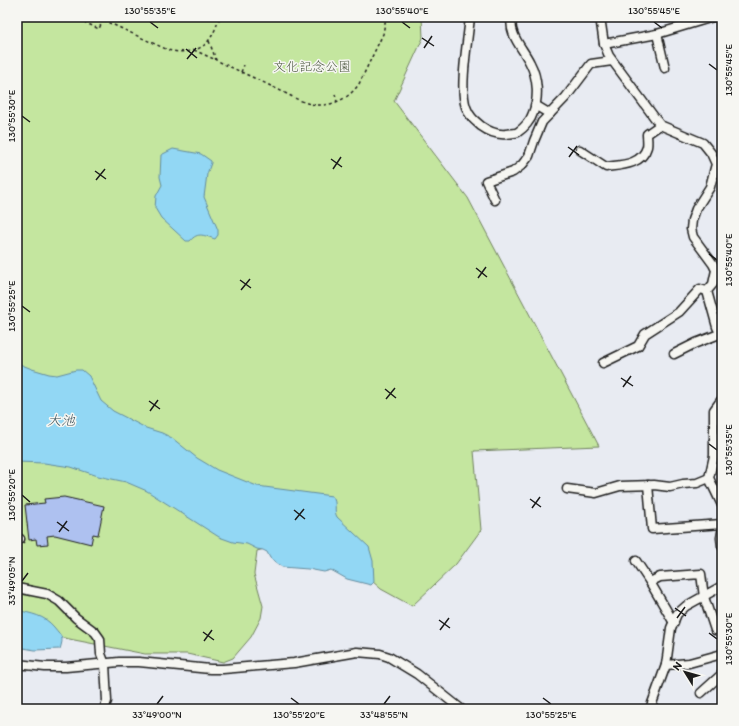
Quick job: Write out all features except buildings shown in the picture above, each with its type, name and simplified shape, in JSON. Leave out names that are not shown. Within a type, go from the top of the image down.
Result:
[{"type":"street","points":[[470,17],[463,93],[466,107],[472,119],[486,130],[503,134],[517,133],[533,114],[535,105],[536,76],[514,36],[510,24],[512,17]]},
{"type":"street","points":[[600,17],[604,44],[609,56],[660,125],[702,143],[719,163],[710,187],[696,209],[692,220],[691,229],[693,237],[716,270],[713,284],[707,291]]},
{"type":"street","points":[[604,44],[657,34],[713,17]]},
{"type":"street","points":[[657,34],[665,68]]},
{"type":"street","points":[[495,200],[486,181],[513,172],[522,165],[529,156],[542,122],[566,97],[592,64],[612,61]]},
{"type":"street","points":[[535,105],[550,114]]},
{"type":"street","points":[[580,150],[606,167],[627,164],[641,158],[647,147],[647,134],[660,125]]},
{"type":"street","points":[[603,363],[638,346],[645,334],[679,312],[700,289],[707,291]]},
{"type":"street","points":[[674,354],[696,343],[721,335],[707,291]]},
{"type":"street","points":[[567,489],[596,493],[620,486],[648,485],[670,487],[683,484],[697,484],[708,478],[718,454],[714,410],[722,399]]},
{"type":"street","points":[[708,478],[721,501]]},
{"type":"street","points":[[648,485],[652,529],[722,524]]},
{"type":"street","points":[[722,532],[722,546]]},
{"type":"street","points":[[636,561],[674,623]]},
{"type":"street","points":[[650,582],[660,577],[701,574],[704,597],[715,630],[722,627]]},
{"type":"street","points":[[650,709],[666,665],[671,628],[677,614],[686,606],[722,586]]},
{"type":"street","points":[[17,588],[47,594],[59,601],[76,618],[95,632],[100,639],[101,654],[105,664],[107,701],[104,709]]},
{"type":"street","points":[[17,664],[52,667],[139,662],[224,669],[294,663],[357,652],[380,654],[389,656],[417,674],[461,709]]},
{"type":"street","points":[[666,665],[688,664],[722,654]]},
{"type":"street","points":[[701,693],[722,674]]},
{"type":"path","points":[[73,17],[99,29],[104,17]]},
{"type":"path","points":[[103,20],[168,50],[185,52],[200,48],[209,41],[220,17]]},
{"type":"path","points":[[194,50],[305,102],[317,105],[337,102],[347,97],[360,84],[383,34],[386,17]]},
{"type":"path","points":[[209,41],[216,60]]},
{"type":"path","points":[[241,72],[244,65]]},
{"type":"path","points":[[335,94],[337,102]]},
{"type":"green space","name":"文化記念公園","points":[[17,17],[422,17],[423,38],[394,101],[468,198],[599,446],[474,451],[481,530],[456,564],[412,606],[381,589],[344,556],[271,547],[257,551],[254,574],[263,606],[261,618],[251,637],[233,658],[223,662],[187,654],[145,654],[24,630],[17,626]]},
{"type":"water","points":[[173,149],[201,154],[211,161],[207,174],[204,197],[218,230],[218,235],[215,239],[199,235],[190,241],[186,241],[161,218],[155,208],[156,196],[162,185],[160,177],[161,155]]},
{"type":"water","name":"大池","points":[[17,363],[32,369],[57,375],[82,370],[89,376],[101,401],[113,411],[146,428],[172,438],[197,458],[217,470],[257,486],[332,496],[335,501],[335,512],[337,517],[369,547],[373,561],[374,582],[371,585],[347,579],[331,570],[324,572],[282,567],[270,558],[267,552],[247,544],[233,542],[219,537],[147,491],[126,482],[98,476],[71,467],[44,463],[17,462]]},
{"type":"water","points":[[17,610],[37,616],[50,623],[62,637],[60,649],[35,650],[17,647]]}]
